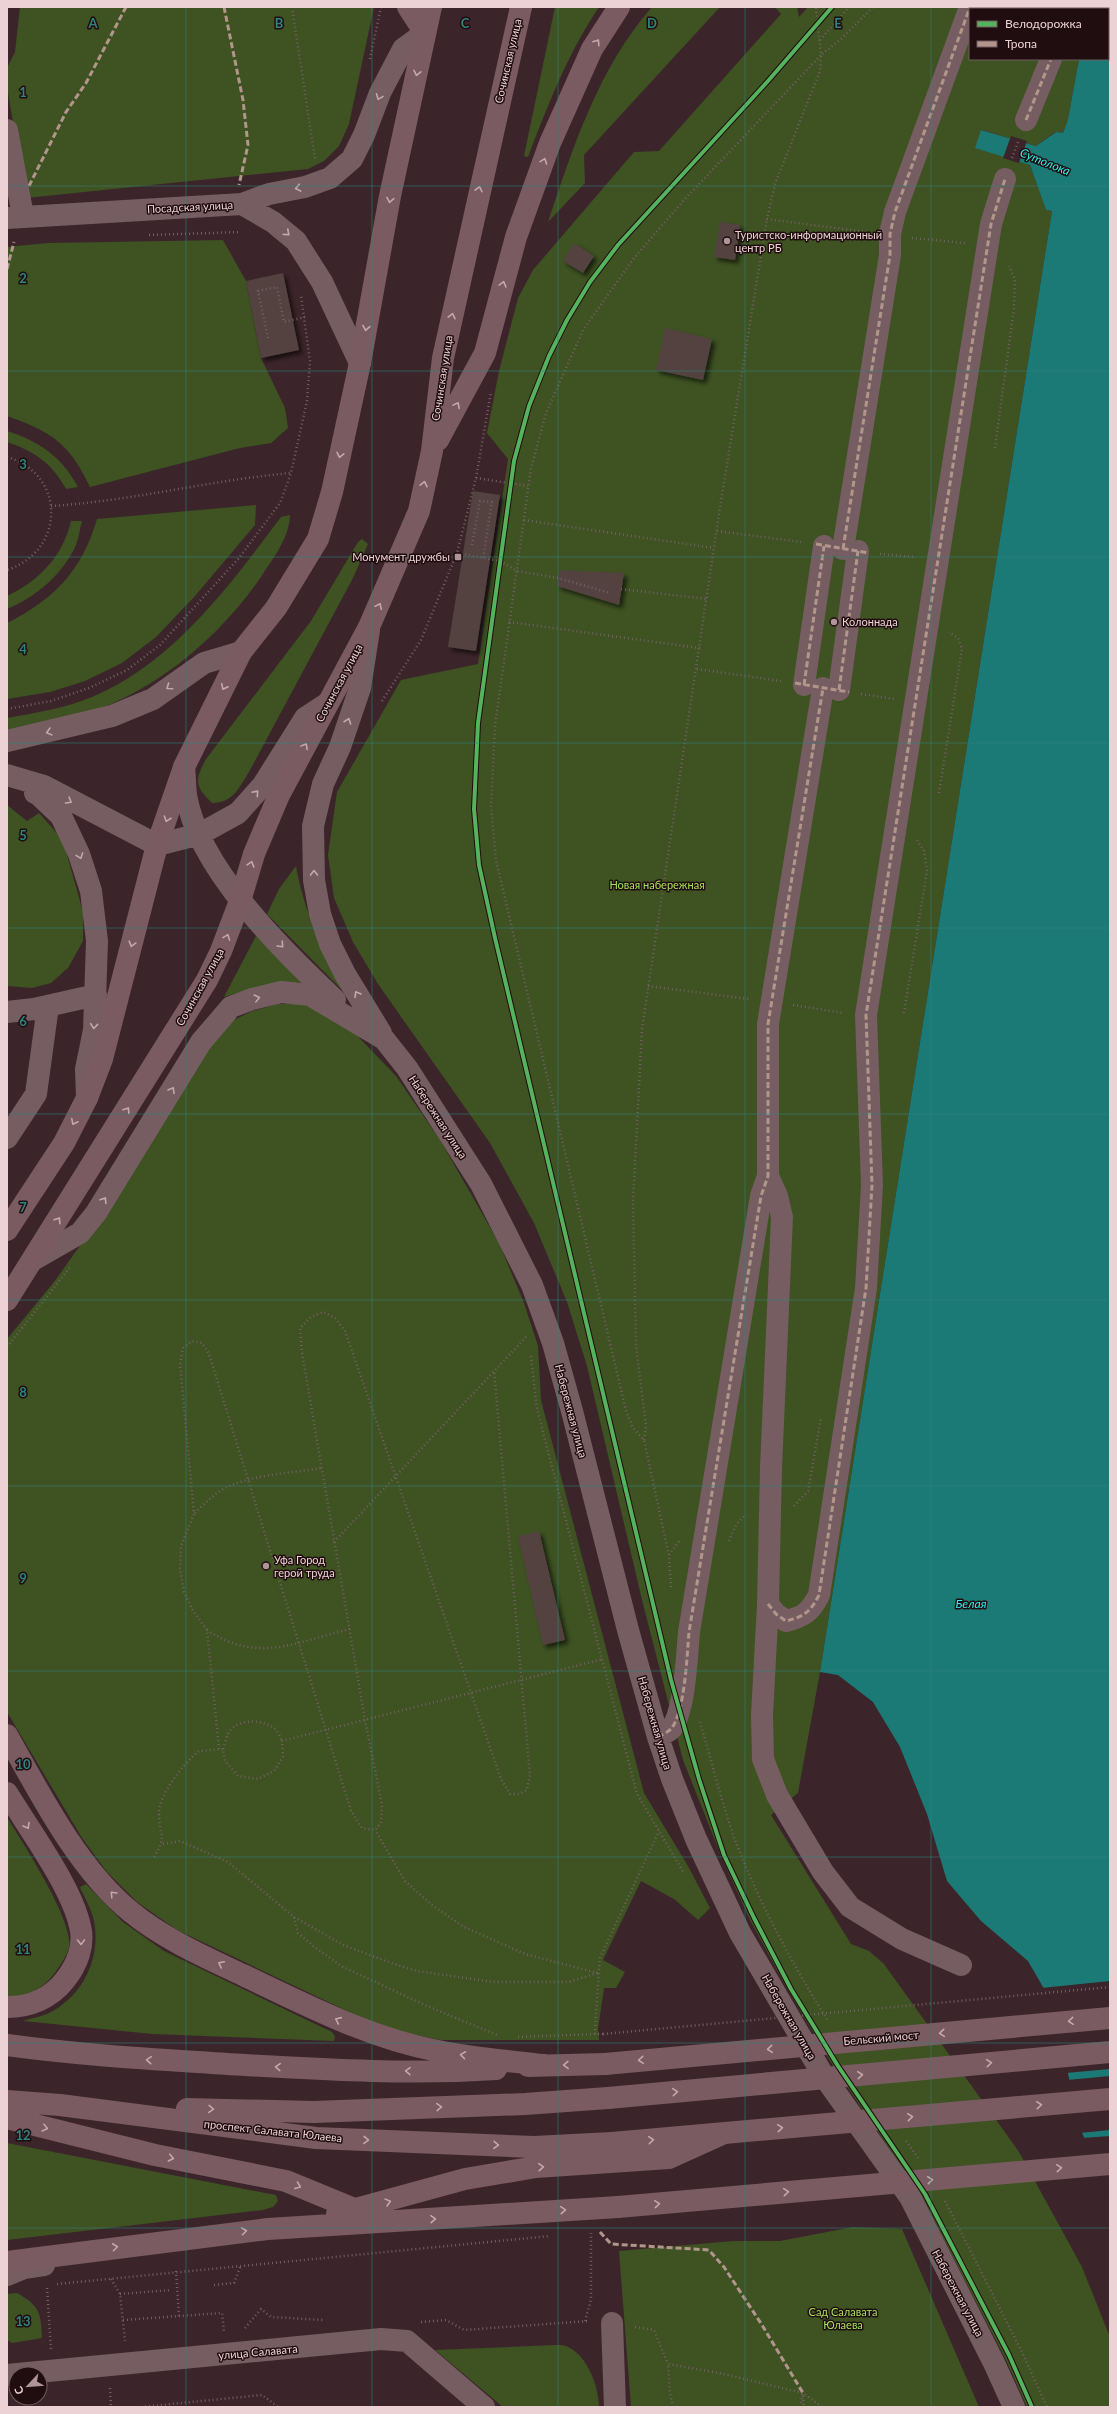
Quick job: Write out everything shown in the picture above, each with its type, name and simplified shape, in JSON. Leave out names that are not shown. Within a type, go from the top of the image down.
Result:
[{"type":"main road","points":[[408,7],[425,33]]},
{"type":"main road","points":[[7,1230],[64,1143],[87,1098],[102,1058],[157,845],[184,767],[241,652],[276,608],[318,539],[332,492],[360,363],[390,196],[431,7]]},
{"type":"main road","name":"Сочинская улица","points":[[7,1300],[207,980],[221,951],[240,901],[254,854],[279,795],[369,627],[419,511],[432,451],[443,358],[521,7]]},
{"type":"main road","points":[[432,451],[485,353],[516,238],[556,130],[592,49],[620,7]]},
{"type":"main road","points":[[7,1735],[72,1844],[100,1880],[130,1911],[172,1940],[334,2018],[379,2035],[438,2051],[544,2066]]},
{"type":"main road","points":[[7,1793],[70,1897],[80,1927],[81,1949],[72,1971],[60,1986],[42,2000],[20,2007],[7,2007]]},
{"type":"main road","name":"Бельский мост","points":[[544,2066],[605,2064],[1110,2018]]},
{"type":"main road","points":[[7,2045],[150,2060],[332,2070],[441,2072],[544,2066]]},
{"type":"main road","points":[[60,2105],[314,2112],[525,2104],[608,2098],[1110,2052]]},
{"type":"main road","points":[[268,2228],[356,2210],[465,2179],[722,2134],[1110,2099]]},
{"type":"main road","name":"проспект Салавата Юлаева","points":[[7,2101],[60,2105],[316,2138],[534,2147],[613,2153]]},
{"type":"main road","points":[[7,2118],[155,2155],[286,2181],[356,2210],[380,2222]]},
{"type":"main road","points":[[7,2262],[85,2250],[268,2228],[618,2207],[1110,2164]]},
{"type":"street","points":[[658,1737],[671,1729],[679,1711],[689,1632],[761,1196],[768,1176],[768,1024],[822,688],[842,549],[890,255],[890,234],[895,212],[969,10]]},
{"type":"street","points":[[242,204],[269,194],[305,187],[330,178],[352,158],[364,135],[380,93],[403,49],[425,33]]},
{"type":"street","points":[[1026,120],[1051,60]]},
{"type":"street","points":[[7,130],[15,217]]},
{"type":"street","points":[[768,1604],[776,1614],[786,1620],[800,1618],[812,1610],[819,1595],[866,1288],[872,1185],[866,1015],[991,224],[1005,179]]},
{"type":"street","name":"Посадская улица","points":[[15,217],[242,204],[273,222],[296,240],[322,282],[360,363]]},
{"type":"street","points":[[822,688],[842,549]]},
{"type":"street","points":[[369,627],[360,688],[340,747],[324,784],[313,826],[314,880],[320,914],[330,944],[345,974],[384,1040]]},
{"type":"street","points":[[7,741],[112,716],[153,699],[204,663],[241,652]]},
{"type":"street","points":[[157,845],[200,834],[238,813],[263,785],[305,718],[328,703]]},
{"type":"street","points":[[184,767],[186,795],[200,834],[221,874],[240,901],[312,978],[358,1022]]},
{"type":"street","points":[[7,776],[44,786],[157,845],[183,846],[221,874]]},
{"type":"street","points":[[7,784],[39,795],[61,816],[79,854],[91,891],[97,941],[96,995],[94,1030],[86,1070],[87,1098]]},
{"type":"street","points":[[186,795],[196,808],[211,816],[238,813]]},
{"type":"street","points":[[32,1260],[80,1233],[96,1213],[201,1042],[231,1008],[252,999],[281,992],[310,995],[358,1022]]},
{"type":"street","points":[[7,1012],[48,1006],[96,995]]},
{"type":"street","points":[[7,1138],[36,1094],[48,1006]]},
{"type":"street","name":"Набережная улица","points":[[358,1022],[384,1040],[431,1104],[481,1184],[532,1286],[553,1343],[628,1630],[658,1737],[672,1779],[696,1839],[740,1932],[823,2075],[910,2197],[994,2363],[1014,2407]]},
{"type":"street","points":[[768,1176],[777,1196],[782,1218],[770,1468],[768,1604],[762,1715],[763,1759],[777,1795],[823,1872],[850,1907],[902,1940],[961,1965]]},
{"type":"street","points":[[7,2275],[24,2268],[60,2263],[85,2250]]},
{"type":"street","points":[[612,2323],[615,2407]]},
{"type":"street","name":"улица Салавата","points":[[48,2370],[283,2350],[381,2339],[407,2341],[484,2407]]},
{"type":"path","points":[[292,7],[316,163]]},
{"type":"path","points":[[672,1588],[669,1556],[644,1440],[646,1426],[636,1345],[633,1200],[642,1029],[714,548],[767,219],[775,184],[820,71],[822,55],[816,7]]},
{"type":"path","points":[[820,40],[849,7]]},
{"type":"path","points":[[644,1440],[633,1428],[622,1397],[496,860],[491,807],[495,726],[528,486],[546,413],[583,330],[607,293],[634,258],[684,200],[822,55],[841,39],[872,7]]},
{"type":"path","points":[[812,29],[822,18]]},
{"type":"path","points":[[1005,179],[1026,120]]},
{"type":"path","points":[[767,219],[868,232]]},
{"type":"path","points":[[919,239],[971,243]]},
{"type":"path","points":[[268,338],[258,291],[277,287],[284,322],[305,317]]},
{"type":"path","points":[[7,709],[51,701],[89,688],[127,670],[160,645],[239,558],[280,503],[291,473],[307,401],[310,361],[300,290]]},
{"type":"path","points":[[995,448],[1007,361]]},
{"type":"path","points":[[381,702],[422,640],[457,553],[476,478],[485,425]]},
{"type":"path","points":[[7,457],[24,464],[37,475],[46,489],[51,506],[51,524],[46,541],[35,555],[20,566],[7,570]]},
{"type":"path","points":[[51,506],[94,503],[245,477],[291,473]]},
{"type":"path","points":[[510,491],[512,476]]},
{"type":"path","points":[[476,478],[528,486]]},
{"type":"path","points":[[472,545],[480,501],[492,502],[483,558]]},
{"type":"path","points":[[524,520],[714,548]]},
{"type":"path","points":[[717,531],[842,549],[920,557]]},
{"type":"path","points":[[457,553],[500,561],[517,571],[558,578],[610,593]]},
{"type":"path","points":[[499,568],[501,553]]},
{"type":"path","points":[[621,589],[707,599]]},
{"type":"path","points":[[509,622],[700,648]]},
{"type":"path","points":[[927,627],[947,630],[958,638],[962,649],[939,793]]},
{"type":"path","points":[[677,645],[685,646]]},
{"type":"path","points":[[697,669],[897,700]]},
{"type":"path","points":[[895,833],[915,837],[924,851],[927,870],[904,1012]]},
{"type":"path","points":[[648,986],[747,999]]},
{"type":"path","points":[[797,1006],[850,1014]]},
{"type":"path","points":[[7,1347],[75,1261]]},
{"type":"path","points":[[375,1830],[382,1823],[382,1805],[365,1720],[334,1542],[302,1352],[300,1328],[311,1317],[323,1312],[335,1318],[345,1331],[501,1779],[510,1794],[519,1794],[528,1790],[530,1775],[494,1370]]},
{"type":"path","points":[[334,1542],[529,1334],[529,1342]]},
{"type":"path","points":[[194,1514],[180,1364],[183,1348],[192,1340],[202,1343],[209,1354],[351,1811],[362,1828],[375,1830]]},
{"type":"path","points":[[530,1349],[537,1409],[638,1794],[688,1879]]},
{"type":"path","points":[[322,1468],[248,1480],[225,1488],[210,1499],[194,1514],[181,1546],[180,1569],[184,1592],[193,1611],[207,1630],[236,1645],[254,1650],[272,1649],[350,1629]]},
{"type":"path","points":[[669,1556],[684,1534]]},
{"type":"path","points":[[207,1630],[219,1749]]},
{"type":"path","points":[[282,1741],[602,1659]]},
{"type":"path","points":[[252,1721],[265,1722],[276,1729],[282,1741],[284,1757],[274,1771],[258,1779],[238,1776],[225,1761],[223,1749],[228,1733],[239,1724],[252,1721]]},
{"type":"path","points":[[700,1721],[737,1844],[770,1917],[803,1981],[830,2025]]},
{"type":"path","points":[[154,1858],[163,1844],[159,1811],[167,1788],[199,1751],[223,1749]]},
{"type":"path","points":[[375,1830],[405,1881],[432,1905],[464,1927],[525,1954],[597,1973]]},
{"type":"path","points":[[595,2034],[597,1973],[600,1958],[659,1831]]},
{"type":"path","points":[[163,1844],[180,1841],[228,1862],[294,1917],[343,1945],[416,1971],[494,1982],[569,1982],[597,1973]]},
{"type":"path","points":[[294,1917],[298,1933],[313,1946],[343,1967],[427,2006],[498,2036]]},
{"type":"path","points":[[512,2038],[602,2034],[1110,1988]]},
{"type":"path","points":[[803,2009],[811,2022]]},
{"type":"path","points":[[902,2135],[920,2161]]},
{"type":"path","points":[[941,2194],[1021,2350],[1047,2407]]},
{"type":"path","points":[[583,2233],[595,2232]]},
{"type":"path","points":[[585,2321],[591,2300],[591,2233]]},
{"type":"path","points":[[54,2284],[176,2271],[551,2236]]},
{"type":"path","points":[[214,2285],[234,2283],[241,2265]]},
{"type":"path","points":[[176,2271],[179,2316]]},
{"type":"path","points":[[111,2278],[120,2294],[124,2336]]},
{"type":"path","points":[[47,2285],[51,2343]]},
{"type":"path","points":[[120,2294],[171,2290]]},
{"type":"path","points":[[241,2333],[261,2309],[267,2314]]},
{"type":"path","points":[[123,2320],[222,2313],[224,2328]]},
{"type":"path","points":[[464,2330],[585,2321],[612,2323],[654,2330],[668,2364],[670,2393],[673,2407]]},
{"type":"path","points":[[668,2364],[719,2373],[803,2393],[822,2407]]},
{"type":"path","points":[[800,2407],[803,2393]]},
{"type":"path","points":[[803,2393],[804,2407]]},
{"type":"path","points":[[141,2407],[262,2395],[278,2407]]},
{"type":"green space","points":[[20,7],[374,7],[349,124],[339,146],[324,161],[308,169],[26,198],[7,87],[7,68],[15,52]]},
{"type":"green space","points":[[555,7],[599,7],[568,61],[528,157],[524,156]]},
{"type":"green space","points":[[652,7],[720,7],[584,155],[585,183],[548,222],[567,165],[602,82],[633,30]]},
{"type":"green space","name":"Новая набережная","points":[[775,7],[797,7],[799,17],[808,7],[1110,7],[1109,10],[1109,8],[969,8],[969,60],[1079,60],[1068,119],[1063,133],[1055,132],[1036,146],[982,130],[976,147],[1030,165],[1046,210],[1052,211],[820,1672],[798,1793],[771,1815],[851,1944],[869,1951],[884,1964],[1019,2152],[1082,2267],[1110,2337],[1110,2407],[1027,2407],[1005,2358],[921,2195],[835,2069],[789,1992],[750,1920],[722,1858],[683,1760],[642,1600],[587,1366],[567,1302],[534,1223],[490,1143],[378,984],[353,942],[334,898],[328,855],[337,792],[401,680],[478,664],[508,459],[487,433],[499,371],[518,298],[533,270],[634,152],[659,151],[781,14]]},
{"type":"green space","points":[[223,240],[246,281],[261,358],[285,408],[288,428],[271,443],[240,448],[90,487],[74,460],[58,441],[36,428],[7,416],[7,247],[48,243]]},
{"type":"green space","points":[[7,431],[39,445],[57,459],[72,476],[78,487],[66,489],[55,472],[41,459],[26,449],[7,442]]},
{"type":"green space","points":[[256,505],[255,525],[195,596],[156,637],[122,663],[85,681],[50,692],[7,699],[7,623],[39,604],[53,593],[64,581],[75,568],[83,553],[91,537],[97,519]]},
{"type":"green space","points":[[290,515],[287,532],[280,548],[245,598],[228,619],[209,638],[168,672],[123,699],[88,713],[7,730],[7,718],[50,710],[82,701],[121,682],[149,664],[198,620],[241,569],[281,517]]},
{"type":"green space","points":[[71,521],[82,521],[76,545],[64,565],[48,583],[38,591],[7,609],[7,596],[19,590],[39,575],[56,556],[67,534]]},
{"type":"green space","points":[[362,539],[368,544],[353,578],[249,772],[235,794],[225,800],[212,803],[202,792],[198,782],[200,772],[206,759],[311,621],[358,542]]},
{"type":"green space","points":[[7,805],[27,821],[39,813],[63,840],[83,912],[83,941],[68,968],[51,983],[32,988],[7,986]]},
{"type":"green space","points":[[296,866],[299,883],[309,916],[344,992],[267,914],[279,889]]},
{"type":"green space","points":[[257,934],[305,982],[254,988],[224,997]]},
{"type":"green space","points":[[278,1004],[303,1004],[347,1025],[396,1076],[440,1140],[499,1243],[524,1303],[538,1346],[541,1400],[644,1793],[688,1866],[710,1908],[698,1920],[674,1899],[641,1881],[603,1960],[625,1972],[616,1988],[604,1988],[598,2029],[599,2040],[440,2040],[383,2028],[177,1930],[137,1902],[107,1872],[82,1838],[7,1712],[7,1339],[54,1282],[89,1233],[188,1074],[230,1022],[252,1011]]},
{"type":"green space","points":[[7,1817],[46,1882],[64,1920],[69,1936],[69,1948],[65,1958],[50,1979],[34,1991],[14,1997],[7,1997]]},
{"type":"green space","points":[[86,1884],[123,1922],[164,1951],[332,2032],[335,2036],[334,2041],[152,2034],[23,2021],[49,2013],[61,2006],[80,1986],[87,1974],[95,1949],[95,1935],[93,1917],[80,1887]]},
{"type":"green space","points":[[7,2143],[276,2195],[278,2201],[273,2207],[263,2210],[7,2240]]},
{"type":"green space","name":"Сад Салавата Юлаева","points":[[853,2227],[902,2229],[979,2407],[631,2407],[619,2251],[733,2241],[780,2241]]},
{"type":"green space","points":[[17,2293],[35,2306],[38,2311],[41,2322],[42,2338],[12,2343],[7,2340],[7,2294]]},
{"type":"green space","points":[[556,2345],[565,2346],[575,2351],[587,2365],[597,2391],[599,2407],[503,2407],[435,2350]]},
{"type":"water","name":"Белая","points":[[1110,9],[1110,2196],[1079,2126],[1054,2006],[1028,1961],[981,1921],[947,1881],[927,1814],[900,1747],[873,1702],[838,1675],[820,1672],[1052,211],[1046,210],[1030,165],[975,148],[981,130],[1036,146],[1056,132],[1063,133],[1068,119],[1079,60],[1109,60]]},
{"type":"pier","points":[[1011,136],[1027,141],[1019,163],[1003,158]]},
{"type":"pier","points":[[1110,1981],[1110,2069],[1066,2073],[1052,2006],[1041,1988]]},
{"type":"pier","points":[[1110,2076],[1110,2130],[1080,2133],[1067,2080]]},
{"type":"pier","points":[[1110,2136],[1110,2195],[1108,2195],[1082,2138]]},
{"type":"building","name":"Туристско-информационный центр РБ","points":[[720,222],[740,225],[735,260],[714,257]]},
{"type":"building","points":[[574,243],[594,256],[583,273],[563,261]]},
{"type":"building","points":[[283,273],[299,350],[261,358],[246,281]]},
{"type":"building","points":[[665,328],[712,339],[703,380],[656,370]]},
{"type":"building","points":[[473,491],[500,495],[476,651],[448,647]]},
{"type":"building","points":[[559,570],[624,573],[619,605],[557,586]]},
{"type":"building","points":[[539,1531],[565,1640],[543,1645],[518,1536]]},
{"type":"marked path","points":[[29,186],[66,112],[86,83],[126,7]]},
{"type":"marked path","points":[[224,7],[243,100],[248,145],[239,185]]},
{"type":"marked path","points":[[843,549],[890,255],[890,234],[895,212],[969,10]]},
{"type":"marked path","points":[[1026,120],[1051,60]]},
{"type":"marked path","points":[[768,1604],[776,1614],[786,1621],[798,1618],[810,1609],[819,1595],[866,1288],[872,1185],[866,1015],[991,224],[1005,179]]},
{"type":"marked path","points":[[7,269],[14,242]]},
{"type":"marked path","points":[[816,544],[869,553]]},
{"type":"marked path","points":[[804,685],[824,546]]},
{"type":"marked path","points":[[839,690],[858,551]]},
{"type":"marked path","points":[[795,683],[849,692]]},
{"type":"marked path","points":[[658,1737],[671,1729],[676,1721],[682,1697],[689,1632],[761,1196],[768,1176],[768,1024],[823,688]]},
{"type":"marked path","points":[[600,2232],[611,2244],[709,2250],[724,2267],[762,2325],[803,2393]]},
{"type":"cycle path","points":[[832,7],[768,81],[618,245],[590,282],[567,320],[549,356],[529,406],[514,461],[478,723],[474,809],[479,865],[495,938],[671,1680],[699,1779],[724,1855],[754,1918],[791,1989],[838,2066],[925,2194],[1009,2355],[1032,2407]]},
{"type":"place","name":"Туристско-информационный центр РБ","points":[[727,241]]},
{"type":"place","name":"Монумент дружбы","points":[[458,557]]},
{"type":"place","name":"Колоннада","points":[[834,622]]},
{"type":"place","name":"Уфа Город герой труда","points":[[266,1566]]},
{"type":"water label","name":"Сутолока","points":[[1045,162]]}]
